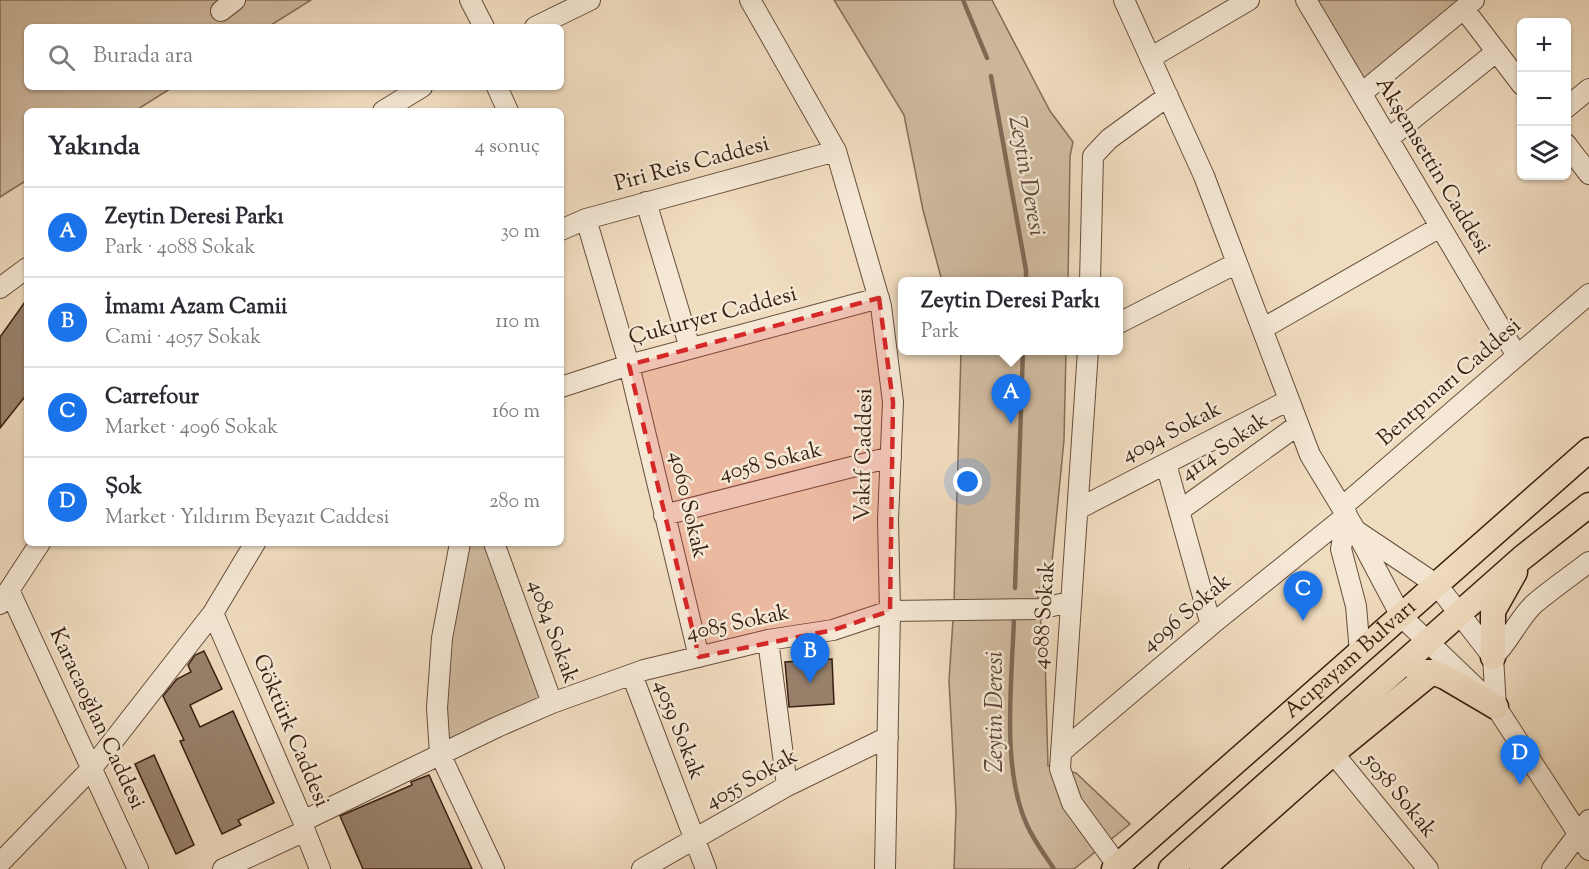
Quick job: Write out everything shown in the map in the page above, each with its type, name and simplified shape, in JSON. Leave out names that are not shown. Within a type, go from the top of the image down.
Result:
[{"type":"main road","name":"Acıpayam Bulvarı","points":[[1116,868],[1589,450]]},
{"type":"main road","name":"Acıpayam Bulvarı","points":[[1171,869],[1522,558],[1589,505]]},
{"type":"main road","points":[[1493,657],[1493,611],[1522,558],[1589,517]]},
{"type":"main road","points":[[1392,672],[1432,672],[1496,707]]},
{"type":"main road","points":[[1202,869],[1333,753],[1432,672]]},
{"type":"street","points":[[470,0],[482,24]]},
{"type":"street","points":[[541,24],[590,0]]},
{"type":"street","name":"Vakıf Caddesi","points":[[750,0],[836,151],[879,297],[893,402],[888,520],[890,611],[885,869]]},
{"type":"street","points":[[1124,0],[1204,176],[1310,455],[1348,518],[1401,616],[1496,707],[1585,834],[1551,869]]},
{"type":"street","points":[[1150,58],[1249,0]]},
{"type":"street","name":"Akşemsettin Caddesi","points":[[1306,0],[1517,356]]},
{"type":"street","points":[[1362,93],[1469,4],[1496,52],[1517,80]]},
{"type":"street","points":[[1389,139],[1496,52]]},
{"type":"street","points":[[1571,104],[1589,89]]},
{"type":"street","points":[[388,108],[417,90]]},
{"type":"street","points":[[498,90],[506,108]]},
{"type":"street","points":[[1090,277],[1093,156],[1109,139],[1168,96]]},
{"type":"street","name":"Piri Reis Caddesi","points":[[564,225],[836,151]]},
{"type":"street","points":[[1571,151],[1589,174]]},
{"type":"street","points":[[646,202],[690,348]]},
{"type":"street","name":"4060 Sokak","points":[[586,219],[629,365],[699,657]]},
{"type":"street","points":[[1262,329],[1440,227]]},
{"type":"street","points":[[1123,321],[1237,263]]},
{"type":"street","points":[[0,288],[24,270]]},
{"type":"street","name":"Bentpınarı Caddesi","points":[[1348,518],[1517,356],[1589,294]]},
{"type":"street","name":"Çukuryer Caddesi","points":[[564,386],[629,365],[879,297]]},
{"type":"street","name":"4088 Sokak","points":[[1088,355],[1060,769],[1072,803],[1116,868]]},
{"type":"street","name":"4094 Sokak","points":[[1078,509],[1289,400]]},
{"type":"street","name":"4114 Sokak","points":[[1179,510],[1298,425]]},
{"type":"street","name":"4058 Sokak","points":[[664,515],[891,457]]},
{"type":"street","points":[[1166,464],[1211,625]]},
{"type":"street","points":[[1348,518],[1437,585],[1459,613],[1493,657],[1496,707]]},
{"type":"street","points":[[1348,518],[1341,549],[1356,606],[1360,653]]},
{"type":"street","name":"4096 Sokak","points":[[1061,752],[1211,625],[1348,518]]},
{"type":"street","points":[[5,597],[38,546]]},
{"type":"street","points":[[0,863],[92,768],[213,613],[253,546]]},
{"type":"street","points":[[459,546],[440,659],[435,756],[494,869]]},
{"type":"street","name":"4084 Sokak","points":[[495,546],[552,703]]},
{"type":"street","points":[[1493,657],[1501,650],[1513,628],[1533,605],[1589,562]]},
{"type":"street","name":"Karacaoğlan Caddesi","points":[[5,597],[92,768],[138,869]]},
{"type":"street","name":"4085 Sokak","points":[[223,869],[435,756],[552,703],[632,675],[768,640],[832,630],[890,611],[1039,609],[1070,602]]},
{"type":"street","name":"Göktürk Caddesi","points":[[213,613],[304,826],[320,869]]},
{"type":"street","points":[[768,640],[787,786]]},
{"type":"street","name":"4059 Sokak","points":[[632,675],[706,869]]},
{"type":"street","name":"4055 Sokak","points":[[642,869],[787,786],[888,737]]},
{"type":"street","name":"5058 Sokak","points":[[1333,753],[1428,869]]},
{"type":"highlighted area","points":[[879,298],[893,402],[890,611],[833,630],[699,657],[629,365]]},
{"type":"shaded area","points":[[0,0],[311,0],[273,24],[24,24],[24,90],[168,90],[140,108],[24,108],[24,182],[0,197]]},
{"type":"shaded area","points":[[834,0],[992,0],[1050,111],[1073,142],[1070,156],[1068,277],[941,277],[923,210],[904,115]]},
{"type":"shaded area","points":[[1311,0],[1464,0],[1364,83]]},
{"type":"shaded area","points":[[961,355],[1066,355],[1064,440],[1051,572],[1037,592],[1045,657],[1048,766],[1076,773],[1130,824],[1074,869],[954,869],[956,810],[949,681],[954,604]]},
{"type":"shaded area","points":[[467,546],[492,546],[544,702],[446,741],[443,736],[454,613]]},
{"type":"building","points":[[24,303],[24,398],[0,428],[0,337]]},
{"type":"building","points":[[204,651],[222,689],[190,705],[200,727],[233,711],[274,803],[238,820],[241,825],[222,834],[180,741],[184,740],[163,696],[177,679],[191,672],[188,665],[195,655]]},
{"type":"building","points":[[832,659],[834,704],[789,707],[785,662]]},
{"type":"building","points":[[154,755],[194,845],[176,854],[135,764]]},
{"type":"building","points":[[429,775],[472,869],[363,869],[340,816],[412,785],[411,782]]},
{"type":"waterway","name":"Zeytin Deresi","points":[[963,0],[987,58]]},
{"type":"waterway","name":"Zeytin Deresi","points":[[991,76],[1026,277]]},
{"type":"waterway","name":"Zeytin Deresi","points":[[1015,588],[1023,355]]},
{"type":"waterway","name":"Zeytin Deresi","points":[[1014,618],[1010,696],[1014,778],[1019,803],[1027,825],[1054,869]]},
{"type":"place","name":"Zeytin Deresi Parkı","points":[[1011,424]]},
{"type":"place","name":"Carrefour","points":[[1303,621]]},
{"type":"place","name":"İmamı Azam Camii","points":[[810,683]]},
{"type":"place","name":"Şok","points":[[1520,785]]}]
